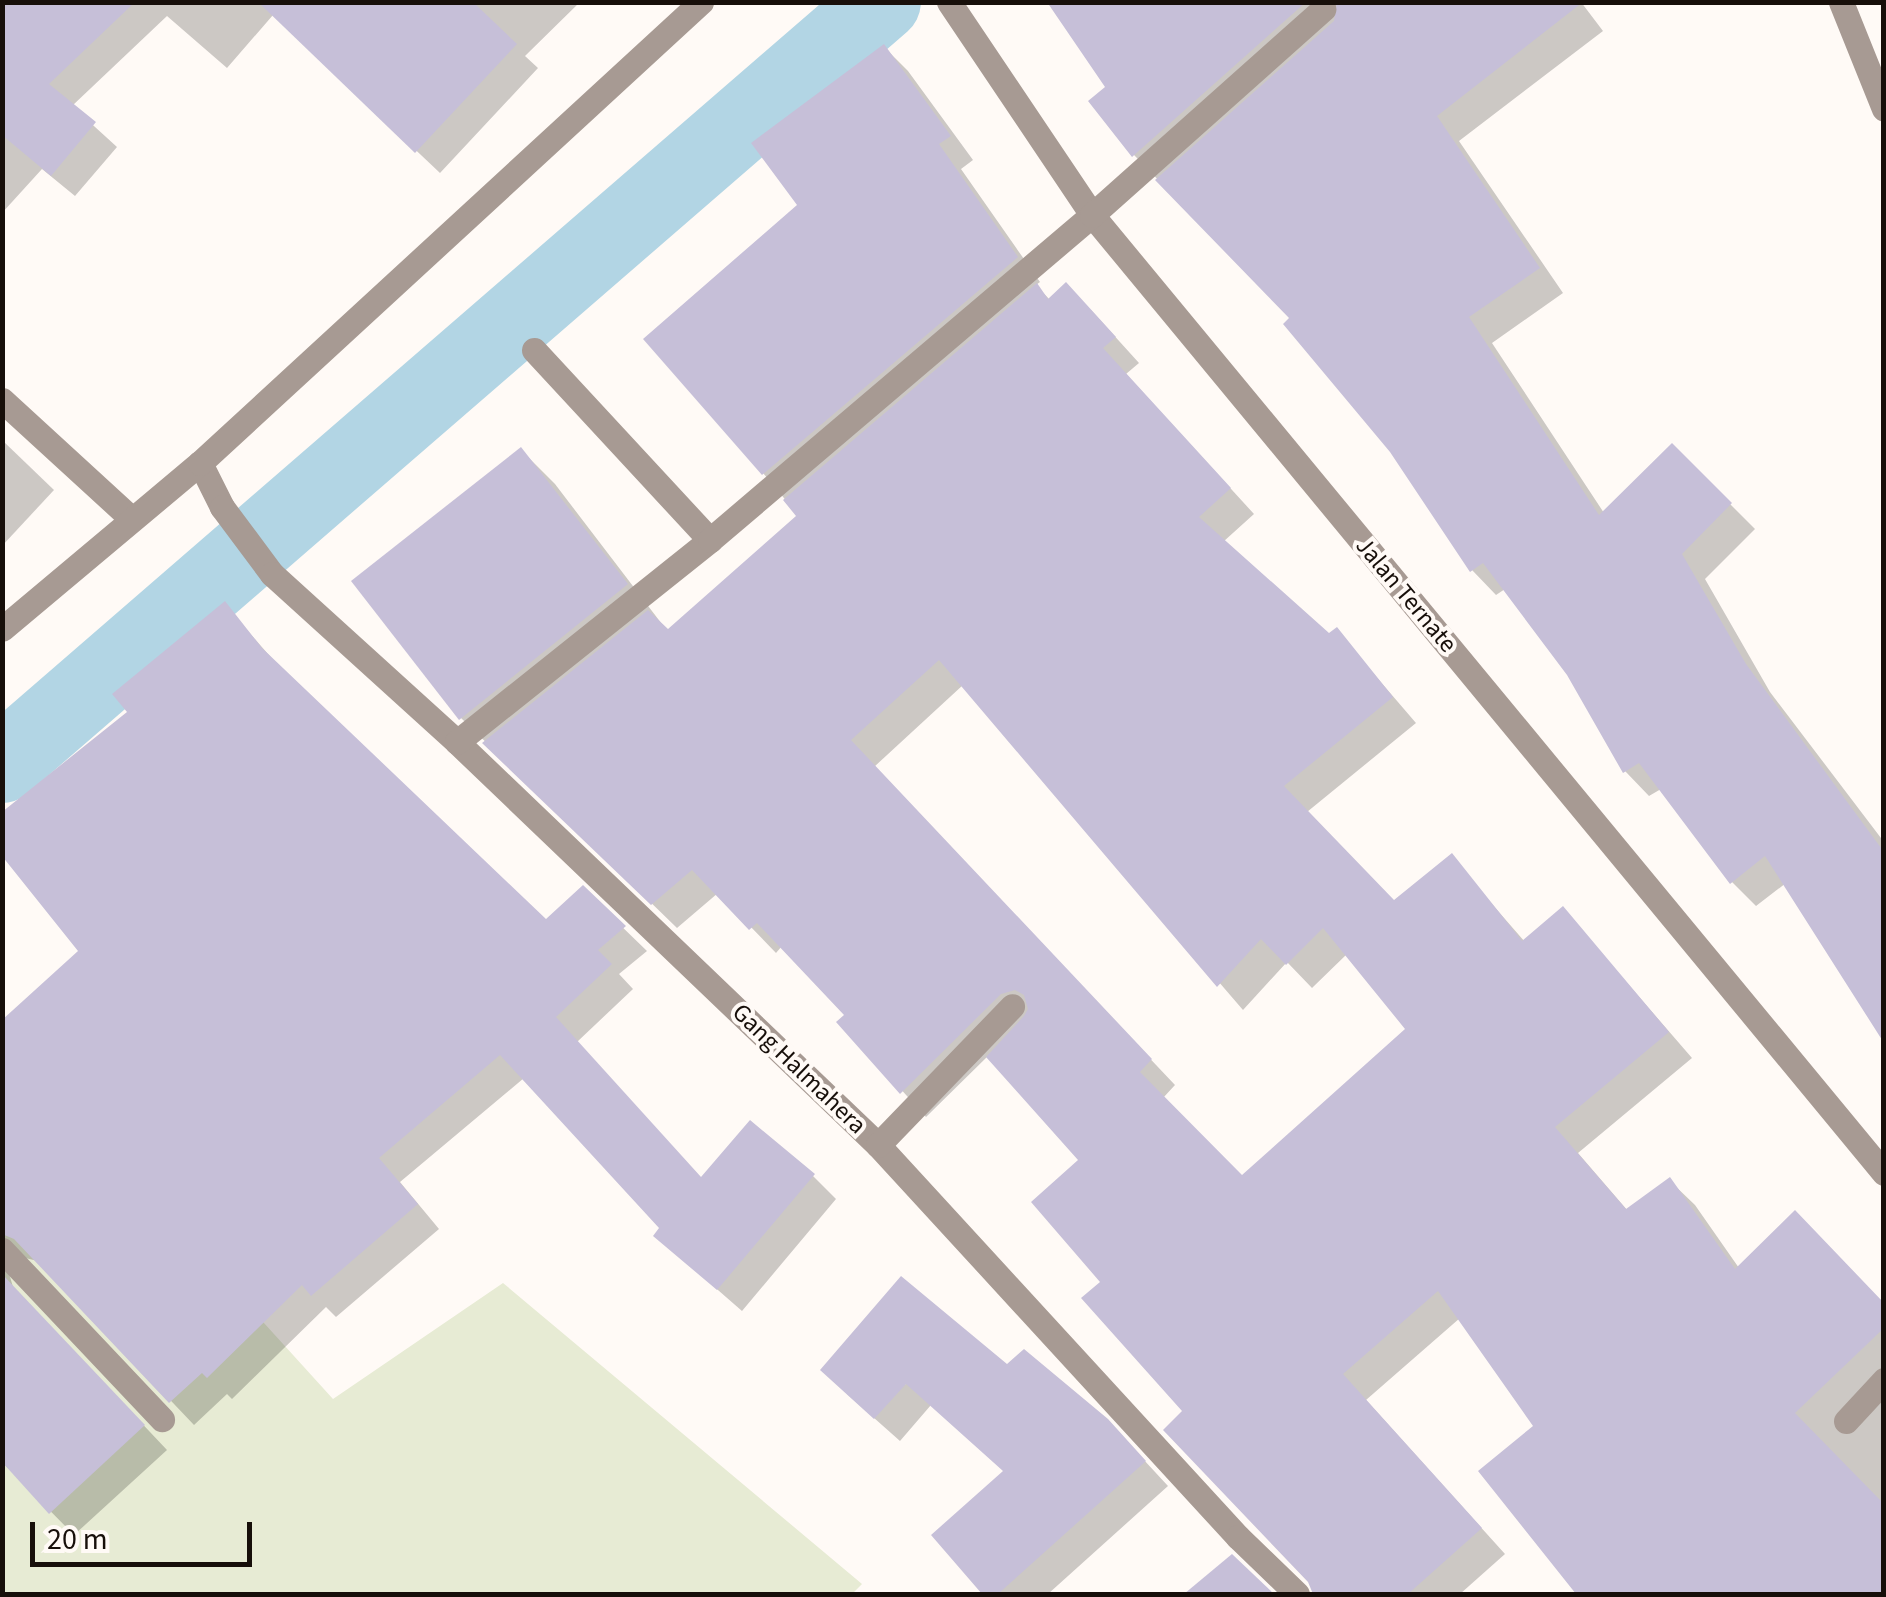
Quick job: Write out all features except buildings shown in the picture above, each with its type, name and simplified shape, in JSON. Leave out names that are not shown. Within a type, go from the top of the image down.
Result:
[{"type":"street","points":[[2,629],[200,463],[701,2]]},
{"type":"street","name":"Jalan Ternate","points":[[949,2],[1092,215],[1884,1173]]},
{"type":"street","points":[[1841,2],[1884,108]]},
{"type":"street","points":[[457,742],[710,540],[1092,215],[1324,9]]},
{"type":"street","points":[[534,350],[710,540]]},
{"type":"street","points":[[2,400],[130,518]]},
{"type":"street","name":"Gang Halmahera","points":[[200,463],[222,507],[272,574],[457,742],[878,1145],[1238,1537],[1297,1594]]},
{"type":"street","points":[[878,1145],[1012,1006]]},
{"type":"street","points":[[2,1250],[162,1418]]},
{"type":"street","points":[[1846,1421],[1884,1380]]},
{"type":"green space","points":[[2,1034],[333,1399],[503,1283],[862,1584],[852,1594],[3,1594]]},
{"type":"waterway","points":[[2,764],[882,2]]}]
